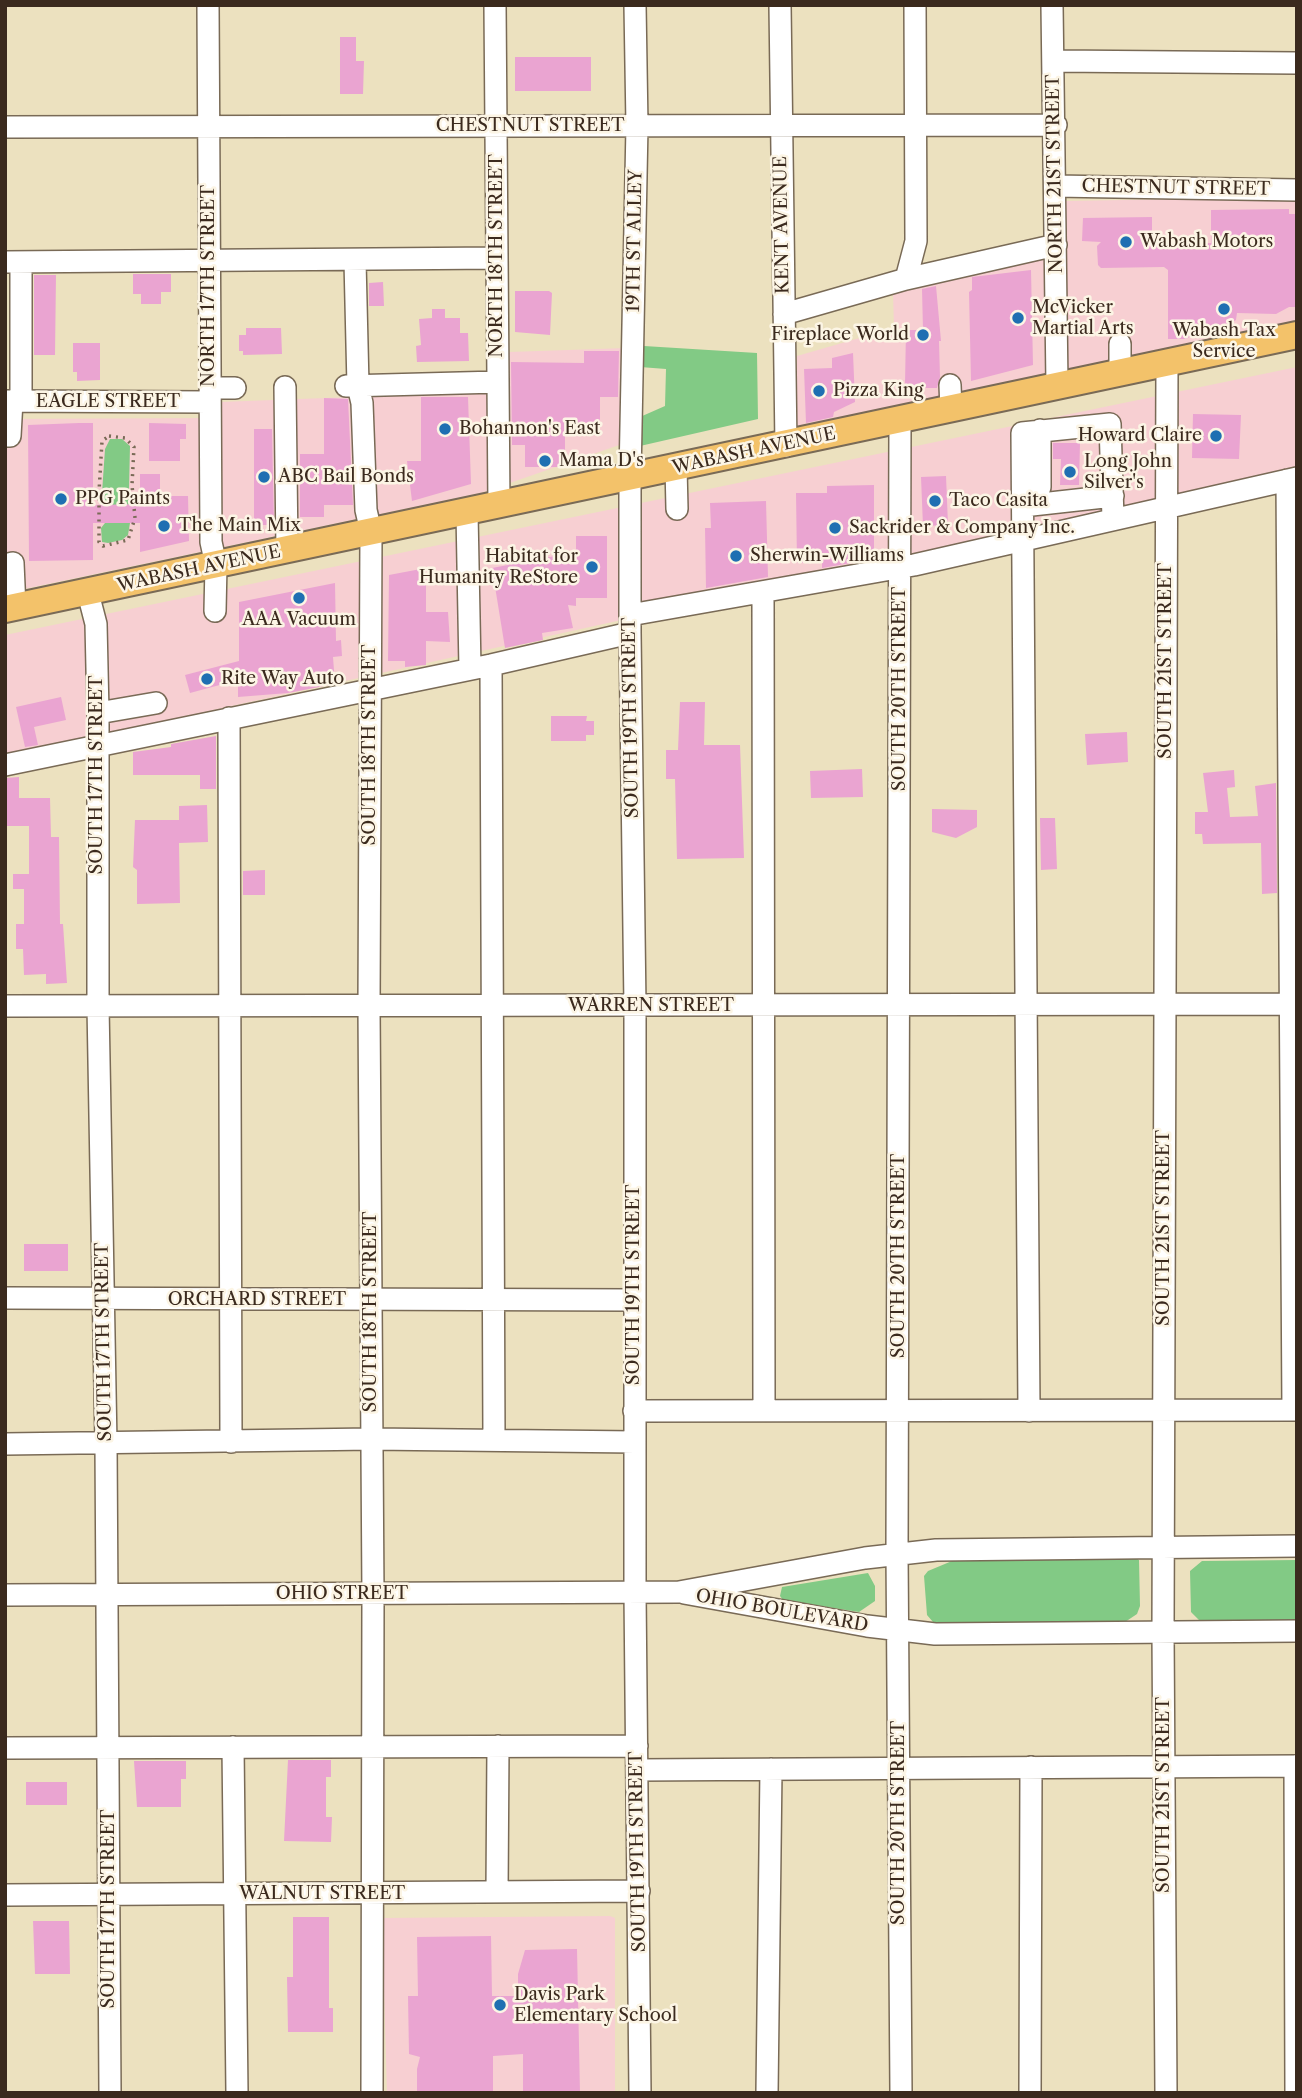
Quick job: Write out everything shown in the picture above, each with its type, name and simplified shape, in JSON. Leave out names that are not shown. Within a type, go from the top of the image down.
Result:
[{"type":"main road","name":"WABASH AVENUE","points":[[10,609],[786,446],[900,420],[951,397],[1057,385],[1297,335]]},
{"type":"street","name":"NORTH 17TH STREET","points":[[208,5],[211,542],[216,565],[215,611]]},
{"type":"street","name":"NORTH 18TH STREET","points":[[495,5],[499,506]]},
{"type":"street","name":"19TH ST ALLEY","points":[[630,477],[638,126],[635,5]]},
{"type":"street","name":"KENT AVENUE","points":[[780,5],[786,446]]},
{"type":"street","points":[[906,279],[916,241],[915,5]]},
{"type":"street","name":"NORTH 21ST STREET","points":[[1052,5],[1056,125],[1057,385]]},
{"type":"street","points":[[1054,61],[1297,63]]},
{"type":"street","name":"CHESTNUT STREET","points":[[5,127],[1056,125]]},
{"type":"street","name":"CHESTNUT STREET","points":[[1055,186],[1157,197],[1297,190]]},
{"type":"street","points":[[784,314],[906,279],[1056,245]]},
{"type":"street","points":[[5,436],[10,436],[13,401],[13,269],[210,261],[497,258]]},
{"type":"street","name":"SOUTH 18TH STREET","points":[[355,261],[352,386],[362,403],[366,510],[371,532],[369,1007],[373,1595],[372,2093]]},
{"type":"street","points":[[1119,344],[1120,373]]},
{"type":"street","name":"SOUTH 21ST STREET","points":[[1166,2093],[1163,1632],[1167,364]]},
{"type":"street","points":[[352,386],[498,383]]},
{"type":"street","points":[[285,387],[286,550]]},
{"type":"street","name":"EAGLE STREET","points":[[13,401],[210,395],[235,388]]},
{"type":"street","name":"SOUTH 20TH STREET","points":[[900,420],[897,1553],[901,2093]]},
{"type":"street","points":[[1029,1410],[1022,433],[1110,424],[1114,519]]},
{"type":"street","points":[[676,467],[677,509]]},
{"type":"street","name":"SOUTH 19TH STREET","points":[[630,477],[640,2093]]},
{"type":"street","points":[[5,765],[491,665],[630,624],[681,600],[762,592],[900,568],[1292,479],[1295,1410],[634,1411]]},
{"type":"street","points":[[1023,503],[1113,496]]},
{"type":"street","points":[[467,513],[470,669]]},
{"type":"street","points":[[5,565],[13,564],[10,609]]},
{"type":"street","points":[[762,592],[764,1411]]},
{"type":"street","name":"SOUTH 17TH STREET","points":[[88,593],[96,624],[98,713],[98,1006],[106,1444],[110,2093]]},
{"type":"street","points":[[491,665],[494,1440]]},
{"type":"street","points":[[98,713],[156,703]]},
{"type":"street","points":[[229,718],[231,1442]]},
{"type":"street","name":"WARREN STREET","points":[[5,1006],[230,1008],[1294,1004]]},
{"type":"street","name":"ORCHARD STREET","points":[[5,1298],[232,1301],[634,1300]]},
{"type":"street","points":[[5,1444],[372,1439],[635,1442]]},
{"type":"street","name":"OHIO BOULEVARD","points":[[679,1592],[897,1553],[1164,1546],[1297,1546]]},
{"type":"street","name":"OHIO BOULEVARD","points":[[679,1592],[898,1631],[934,1634],[1297,1631]]},
{"type":"street","name":"OHIO STREET","points":[[5,1595],[679,1592]]},
{"type":"street","points":[[497,1892],[498,1746]]},
{"type":"street","points":[[5,1748],[637,1746]]},
{"type":"street","points":[[233,1747],[237,2093]]},
{"type":"street","points":[[638,1770],[1296,1766],[1296,2093]]},
{"type":"street","points":[[1030,2093],[1031,1767]]},
{"type":"street","points":[[767,2093],[771,1769]]},
{"type":"street","name":"WALNUT STREET","points":[[5,1895],[639,1891]]},
{"type":"path","points":[[109,436],[125,438],[134,447],[132,485],[135,518],[131,537],[119,545],[103,546],[99,542],[102,441],[109,436]]},
{"type":"shaded area","points":[[1297,197],[1297,324],[797,430],[797,356],[894,328],[893,293],[1063,251],[1065,201]]},
{"type":"shaded area","points":[[627,348],[622,444],[481,493],[5,593],[5,419],[219,418],[220,402],[485,392],[507,382],[509,352]]},
{"type":"shaded area","points":[[1297,367],[1297,471],[5,756],[5,635]]},
{"type":"shaded area","name":"Davis Park Elementary School","points":[[382,1918],[615,1918],[615,2093],[387,2093]]},
{"type":"green space","points":[[644,346],[757,353],[758,419],[640,446],[640,417],[665,406],[666,369],[640,367],[640,348]]},
{"type":"green space","points":[[110,439],[122,439],[130,446],[129,490],[132,511],[128,535],[122,540],[108,543],[102,542],[101,528],[105,523],[102,493],[105,449]]},
{"type":"green space","points":[[1134,1557],[1139,1560],[1140,1606],[1137,1614],[1122,1624],[933,1622],[927,1615],[924,1576],[928,1571],[952,1561]]},
{"type":"green space","points":[[1297,1560],[1297,1621],[1201,1622],[1191,1612],[1190,1571],[1202,1561]]},
{"type":"green space","points":[[868,1573],[875,1586],[875,1601],[859,1612],[783,1600],[780,1596],[782,1587]]},
{"type":"building","points":[[340,37],[356,37],[356,61],[364,61],[363,94],[340,94]]},
{"type":"building","points":[[515,57],[591,57],[591,91],[515,91]]},
{"type":"building","points":[[1289,209],[1289,214],[1297,214],[1297,307],[1289,307],[1276,314],[1237,313],[1236,320],[1225,327],[1209,326],[1186,339],[1168,339],[1168,270],[1164,267],[1101,268],[1098,265],[1097,246],[1101,242],[1082,241],[1083,218],[1152,217],[1152,243],[1211,243],[1211,210]]},
{"type":"building","points":[[1031,270],[1033,365],[971,381],[969,292],[972,290],[972,277]]},
{"type":"building","points":[[133,274],[171,274],[171,292],[161,292],[161,304],[141,304],[141,294],[133,294]]},
{"type":"building","points":[[34,275],[56,275],[55,355],[34,355]]},
{"type":"building","points":[[383,282],[384,306],[369,306],[369,283]]},
{"type":"building","name":"Fireplace World","points":[[936,286],[941,341],[940,377],[937,388],[918,388],[915,394],[905,384],[906,330],[923,330],[922,289]]},
{"type":"building","points":[[515,291],[552,293],[550,335],[515,332]]},
{"type":"building","points":[[432,309],[445,309],[445,318],[460,318],[460,333],[468,333],[469,361],[417,362],[416,346],[421,345],[419,319],[432,318]]},
{"type":"building","points":[[246,328],[281,328],[282,354],[243,355],[243,351],[239,351],[239,335],[246,335]]},
{"type":"building","points":[[73,343],[100,343],[100,380],[77,381],[77,372],[73,372]]},
{"type":"building","points":[[584,351],[619,351],[618,397],[600,397],[600,425],[565,425],[565,467],[525,467],[525,445],[512,445],[511,362],[584,363]]},
{"type":"building","points":[[853,353],[855,402],[834,412],[833,417],[806,423],[804,369],[832,368],[832,358]]},
{"type":"building","name":"Bohannon's East","points":[[421,397],[468,397],[471,484],[412,501],[407,461],[421,461]]},
{"type":"building","points":[[324,398],[348,399],[353,505],[324,505],[324,517],[300,517],[300,454],[324,454]]},
{"type":"building","name":"Howard Claire","points":[[1193,414],[1241,415],[1239,459],[1192,458]]},
{"type":"building","name":"PPG Paints","points":[[93,423],[93,505],[140,504],[140,474],[160,474],[160,496],[188,496],[189,541],[140,552],[140,523],[93,523],[93,560],[29,561],[28,425]]},
{"type":"building","points":[[149,423],[186,424],[186,439],[180,439],[180,461],[149,461]]},
{"type":"building","name":"ABC Bail Bonds","points":[[254,429],[272,429],[274,525],[254,525]]},
{"type":"building","name":"Long John Silver's","points":[[1053,443],[1080,443],[1079,485],[1060,485],[1061,459],[1053,459]]},
{"type":"building","name":"Taco Casita","points":[[946,476],[948,525],[923,526],[921,477]]},
{"type":"building","name":"Sackrider & Company Inc.","points":[[874,485],[874,559],[822,568],[822,562],[797,563],[796,493],[827,493],[827,486]]},
{"type":"building","name":"Sherwin-Williams","points":[[766,501],[768,577],[706,588],[705,528],[711,528],[710,503]]},
{"type":"building","points":[[576,536],[607,536],[607,598],[576,598],[576,606],[568,605],[573,628],[542,633],[543,640],[505,648],[492,568],[576,552]]},
{"type":"building","points":[[426,568],[426,612],[448,612],[450,642],[426,641],[426,665],[405,667],[405,661],[388,661],[389,575]]},
{"type":"building","points":[[335,583],[336,641],[341,640],[342,656],[333,657],[335,684],[288,693],[238,697],[238,680],[190,693],[185,675],[239,661],[239,602]]},
{"type":"building","points":[[61,697],[66,720],[34,727],[38,745],[25,747],[16,707]]},
{"type":"building","points":[[680,702],[705,702],[704,745],[740,745],[744,858],[677,859],[675,779],[666,779],[666,750],[678,750]]},
{"type":"building","points":[[551,716],[587,716],[586,721],[594,721],[594,735],[586,735],[586,741],[551,741]]},
{"type":"building","points":[[1127,732],[1128,762],[1087,765],[1085,734]]},
{"type":"building","points":[[216,736],[216,789],[200,789],[200,775],[133,775],[133,752],[171,747],[171,744]]},
{"type":"building","points":[[862,769],[863,797],[811,798],[810,771]]},
{"type":"building","points":[[1234,770],[1235,787],[1227,788],[1230,817],[1258,816],[1255,786],[1276,783],[1277,893],[1262,894],[1261,843],[1203,844],[1202,834],[1195,834],[1195,812],[1208,812],[1203,773]]},
{"type":"building","points":[[19,777],[19,798],[50,798],[51,837],[59,837],[60,924],[63,924],[67,983],[46,984],[46,974],[24,975],[23,949],[16,949],[16,924],[24,924],[24,889],[13,889],[13,874],[29,874],[29,826],[5,826],[5,778]]},
{"type":"building","points":[[207,805],[208,842],[179,843],[180,903],[137,904],[137,870],[133,867],[135,820],[179,820],[179,806]]},
{"type":"building","points":[[932,809],[977,810],[977,827],[956,838],[932,832]]},
{"type":"building","points":[[1040,818],[1055,818],[1057,869],[1041,870]]},
{"type":"building","points":[[265,870],[265,895],[243,895],[243,871]]},
{"type":"building","points":[[24,1244],[68,1244],[68,1271],[24,1271]]},
{"type":"building","points":[[288,1760],[331,1760],[331,1777],[326,1777],[326,1817],[332,1817],[331,1842],[284,1841]]},
{"type":"building","points":[[134,1761],[186,1761],[186,1779],[181,1779],[181,1807],[137,1807]]},
{"type":"building","points":[[26,1782],[67,1782],[67,1805],[26,1805]]},
{"type":"building","points":[[293,1917],[329,1917],[329,2008],[333,2008],[333,2032],[288,2032],[287,1977],[293,1977]]},
{"type":"building","points":[[33,1921],[69,1921],[70,1974],[35,1974]]},
{"type":"building","points":[[491,1936],[492,1996],[518,1996],[518,1974],[525,1950],[577,1949],[580,2093],[523,2093],[523,2054],[493,2056],[493,2093],[417,2093],[420,2057],[409,2054],[408,1996],[418,1996],[417,1937]]},
{"type":"place","name":"Wabash Motors","points":[[1126,242]]},
{"type":"place","name":"Wabash Tax Service","points":[[1224,309]]},
{"type":"place","name":"McVicker Martial Arts","points":[[1018,318]]},
{"type":"place","name":"Fireplace World","points":[[923,335]]},
{"type":"place","name":"Pizza King","points":[[819,391]]},
{"type":"place","name":"Bohannon's East","points":[[445,429]]},
{"type":"place","name":"Howard Claire","points":[[1216,436]]},
{"type":"place","name":"Mama D's","points":[[545,461]]},
{"type":"place","name":"Long John Silver's","points":[[1070,472]]},
{"type":"place","name":"ABC Bail Bonds","points":[[264,477]]},
{"type":"place","name":"PPG Paints","points":[[61,499]]},
{"type":"place","name":"Taco Casita","points":[[935,501]]},
{"type":"place","name":"The Main Mix","points":[[164,526]]},
{"type":"place","name":"Sackrider & Company Inc.","points":[[835,528]]},
{"type":"place","name":"Sherwin-Williams","points":[[736,556]]},
{"type":"place","name":"Habitat for Humanity ReStore","points":[[592,567]]},
{"type":"place","name":"AAA Vacuum","points":[[299,598]]},
{"type":"place","name":"Rite Way Auto","points":[[207,679]]},
{"type":"place","name":"Davis Park Elementary School","points":[[500,2005]]}]
